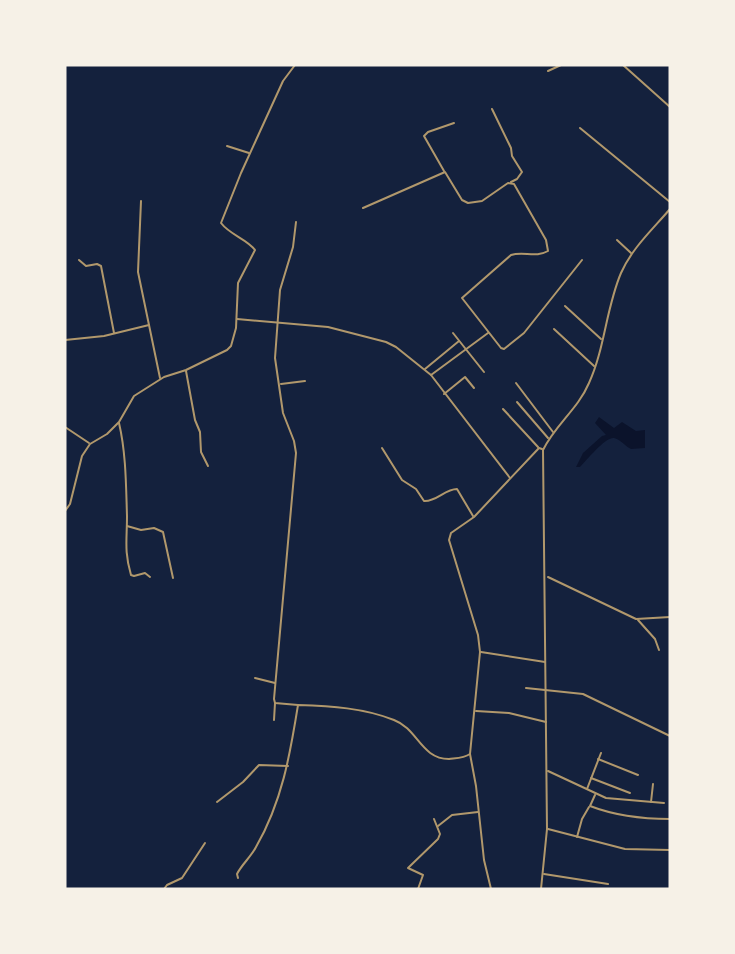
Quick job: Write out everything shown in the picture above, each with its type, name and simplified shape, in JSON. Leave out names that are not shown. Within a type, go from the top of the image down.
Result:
[{"type":"street","points":[[65,511],[70,504],[82,456],[90,444],[107,435],[119,422],[134,396],[161,379],[186,370],[229,348],[233,340],[238,283],[255,250],[231,234],[221,223],[284,81],[295,65]]},
{"type":"street","points":[[548,71],[561,65]]},
{"type":"street","points":[[623,65],[670,107]]},
{"type":"street","points":[[454,123],[424,136],[462,200],[468,203],[482,201],[517,179],[522,172],[512,156],[511,148],[492,109]]},
{"type":"street","points":[[580,128],[670,202]]},
{"type":"street","points":[[227,146],[242,153],[251,153]]},
{"type":"street","points":[[363,208],[445,172]]},
{"type":"street","points":[[510,183],[517,189],[549,249],[547,253],[511,255],[462,298],[502,349],[524,333],[582,260]]},
{"type":"street","points":[[141,201],[137,262],[158,375],[161,379]]},
{"type":"street","points":[[541,889],[547,829],[543,450],[548,439],[583,397],[617,283],[632,254],[670,209]]},
{"type":"street","points":[[274,720],[296,453],[283,413],[275,358],[280,290],[293,247],[296,222]]},
{"type":"street","points":[[617,240],[632,254]]},
{"type":"street","points":[[79,260],[82,265],[101,266],[114,333]]},
{"type":"street","points":[[565,306],[602,340]]},
{"type":"street","points":[[236,318],[328,327],[386,342],[425,369],[510,478]]},
{"type":"street","points":[[65,340],[88,339],[149,325]]},
{"type":"street","points":[[554,330],[594,367]]},
{"type":"street","points":[[430,375],[489,332]]},
{"type":"street","points":[[453,333],[484,372]]},
{"type":"street","points":[[425,369],[459,340]]},
{"type":"street","points":[[186,370],[195,420],[200,432],[201,452],[208,466]]},
{"type":"street","points":[[444,394],[466,377],[474,388]]},
{"type":"street","points":[[280,384],[305,381]]},
{"type":"street","points":[[516,383],[554,432]]},
{"type":"street","points":[[517,402],[548,439]]},
{"type":"street","points":[[503,409],[543,450]]},
{"type":"street","points":[[119,422],[127,526],[125,551],[131,575],[145,573],[150,577]]},
{"type":"street","points":[[65,428],[90,444]]},
{"type":"street","points":[[382,448],[402,480],[416,489],[424,501],[457,489],[474,517]]},
{"type":"street","points":[[491,889],[484,860],[470,754],[480,652],[478,635],[449,540],[451,533],[474,517],[539,448]]},
{"type":"street","points":[[127,526],[141,530],[154,528],[163,532],[173,578]]},
{"type":"street","points":[[546,576],[638,619],[655,639],[659,650]]},
{"type":"street","points":[[638,619],[670,617]]},
{"type":"street","points":[[480,652],[547,663]]},
{"type":"street","points":[[255,678],[275,684]]},
{"type":"street","points":[[526,688],[583,694],[670,736]]},
{"type":"street","points":[[275,703],[348,708],[396,720],[408,729],[428,753],[439,758],[466,757],[470,754]]},
{"type":"street","points":[[238,878],[238,871],[262,838],[281,793],[289,766],[298,705]]},
{"type":"street","points":[[476,711],[509,713],[547,722]]},
{"type":"street","points":[[586,790],[601,753]]},
{"type":"street","points":[[598,759],[638,775]]},
{"type":"street","points":[[217,802],[243,782],[259,765],[289,766]]},
{"type":"street","points":[[547,771],[595,794],[612,799],[664,803]]},
{"type":"street","points":[[591,778],[630,793]]},
{"type":"street","points":[[651,802],[653,784]]},
{"type":"street","points":[[577,837],[582,819],[595,794]]},
{"type":"street","points":[[590,806],[621,816],[670,820]]},
{"type":"street","points":[[437,827],[452,815],[479,812]]},
{"type":"street","points":[[418,889],[423,875],[410,870],[409,865],[438,839],[440,834],[434,819]]},
{"type":"street","points":[[547,829],[625,849],[670,850]]},
{"type":"street","points":[[164,889],[182,878],[205,843]]},
{"type":"street","points":[[542,874],[608,884]]},
{"type":"water","points":[[599,417],[614,428],[622,422],[636,431],[645,430],[645,448],[631,449],[614,438],[610,439],[580,467],[576,467],[583,453],[606,435],[595,423]]}]
